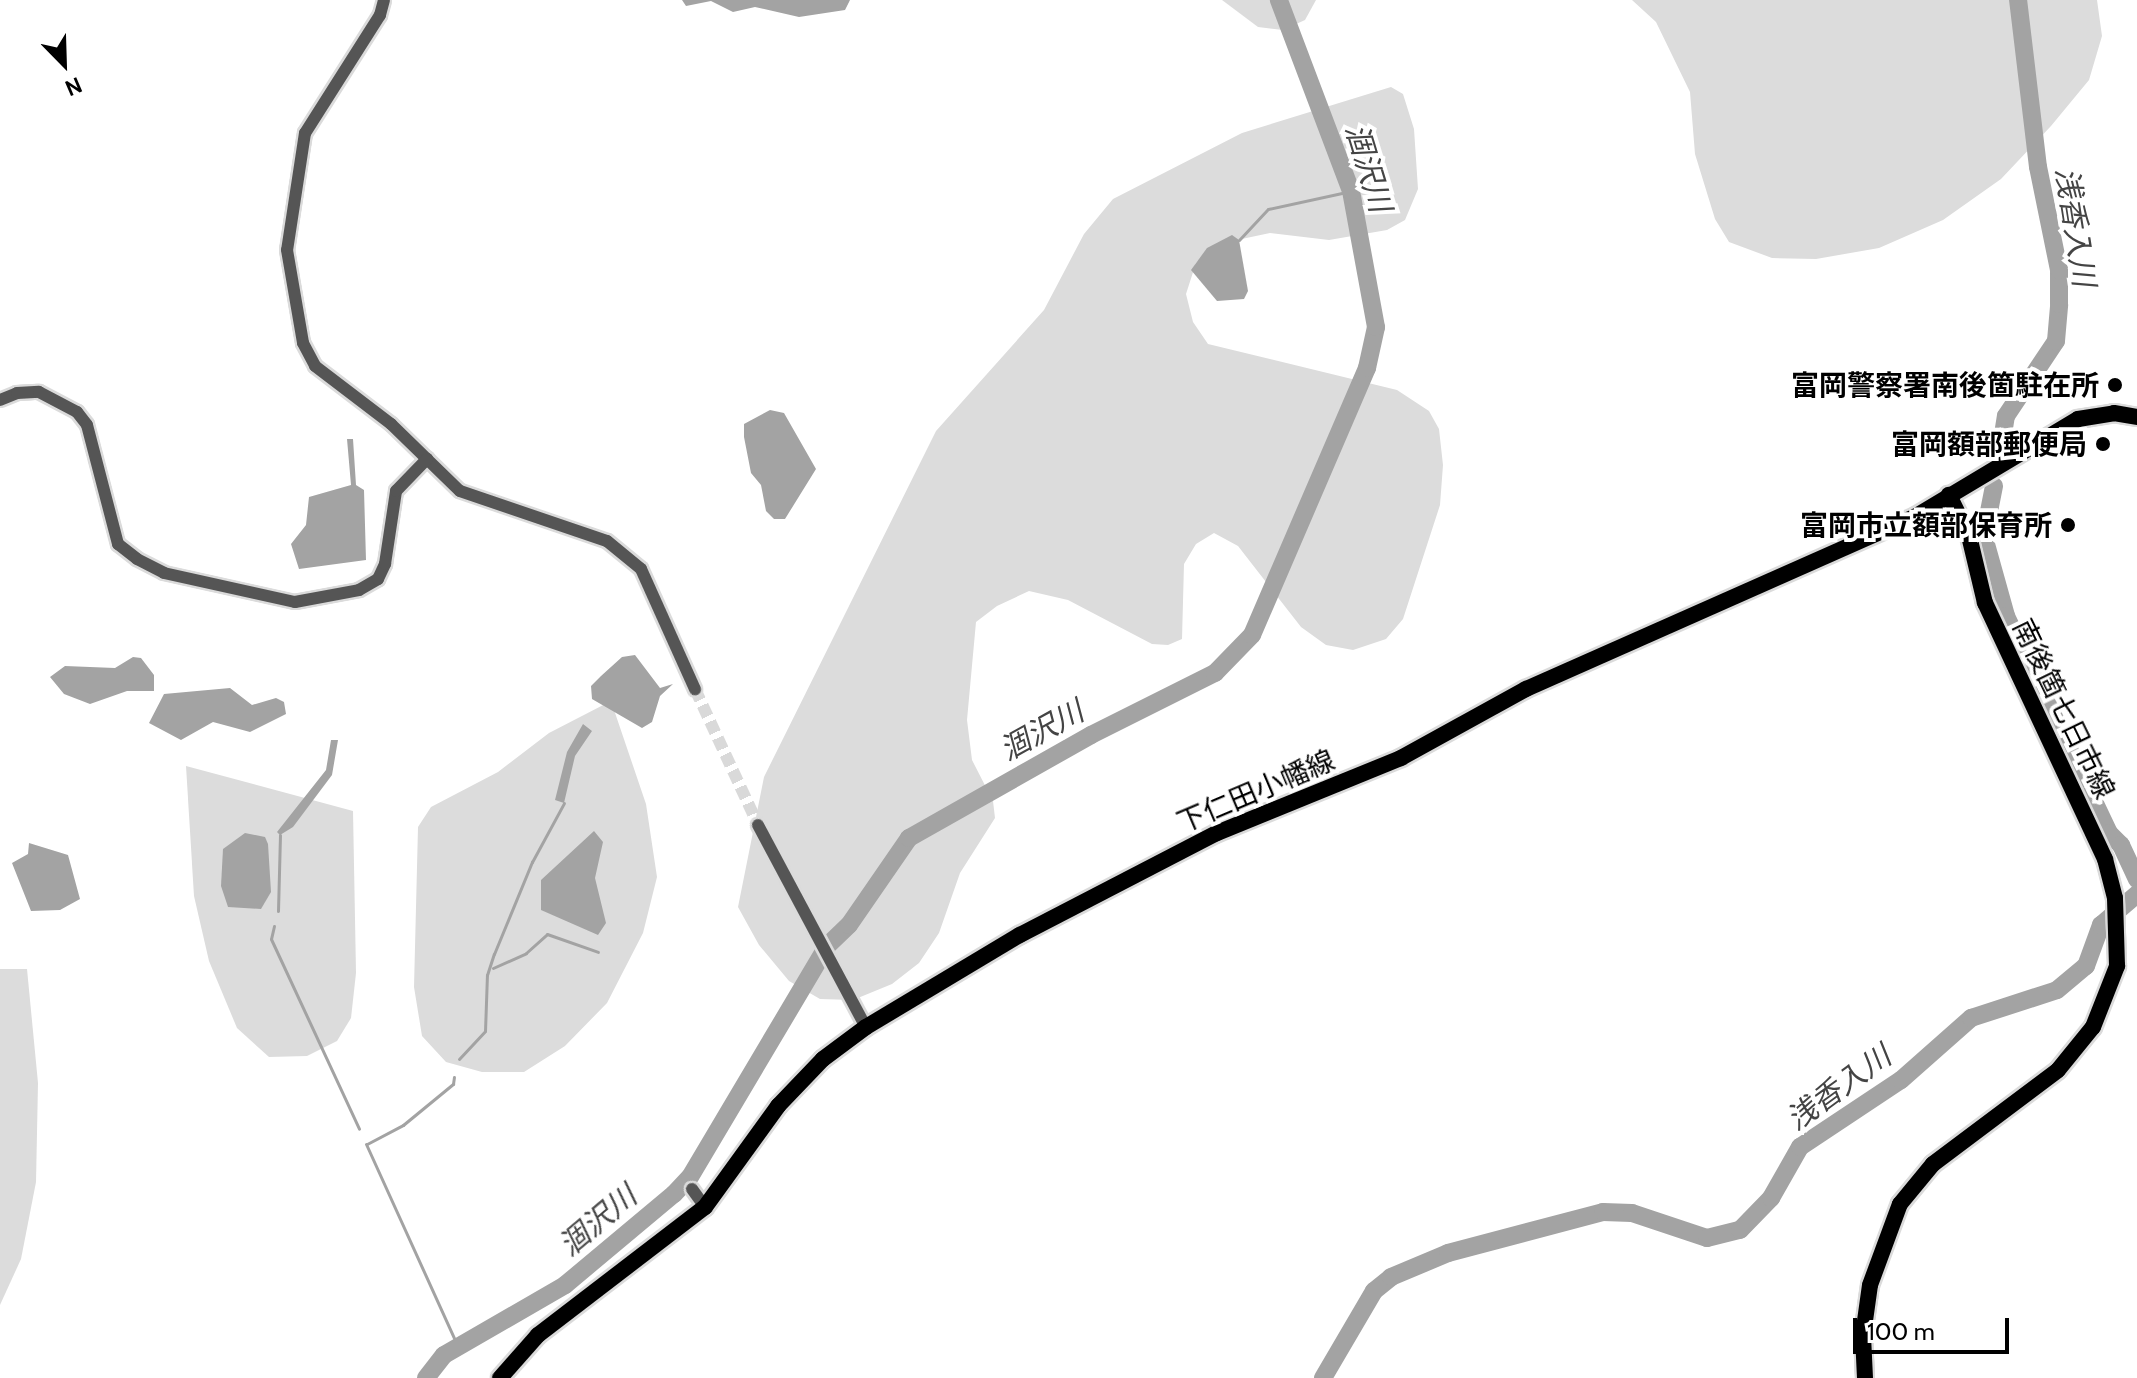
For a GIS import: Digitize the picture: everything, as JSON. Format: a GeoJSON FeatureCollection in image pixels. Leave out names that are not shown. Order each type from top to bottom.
{"type":"FeatureCollection","features":[{"type":"Feature","properties":{"kind":"main road","name":"下仁田小幡線"},"geometry":{"type":"LineString","coordinates":[[500,1378],[538,1335],[705,1207],[778,1106],[823,1059],[866,1027],[1020,935],[1193,845],[1401,758],[1526,689],[1885,530],[2078,419],[2114,413],[2136,417]]}},
{"type":"Feature","properties":{"kind":"main road","name":"南後箇七日市線"},"geometry":{"type":"LineString","coordinates":[[1865,1378],[1863,1335],[1870,1285],[1900,1204],[1933,1164],[2034,1092],[2080,1045],[2113,982],[2118,924],[2116,901],[2095,835],[1985,603],[1969,536],[1949,495]]}},
{"type":"Feature","properties":{"kind":"street"},"geometry":{"type":"LineString","coordinates":[[384,0],[380,15],[305,133],[287,250],[292,302],[315,366],[391,424],[460,491],[607,541],[641,569],[695,689]]}},
{"type":"Feature","properties":{"kind":"street"},"geometry":{"type":"LineString","coordinates":[[0,400],[17,393],[39,392],[77,412],[87,425],[118,544],[137,559],[164,573],[295,602],[359,590],[378,579],[385,564],[396,491],[427,459]]}},
{"type":"Feature","properties":{"kind":"street"},"geometry":{"type":"LineString","coordinates":[[2136,417],[2137,403]]}},
{"type":"Feature","properties":{"kind":"street"},"geometry":{"type":"LineString","coordinates":[[758,825],[866,1027]]}},
{"type":"Feature","properties":{"kind":"street"},"geometry":{"type":"LineString","coordinates":[[692,1189],[705,1207]]}},
{"type":"Feature","properties":{"kind":"shaded area"},"geometry":{"type":"Polygon","coordinates":[[[682,0],[850,0],[845,10],[799,17],[755,7],[733,12],[711,1],[686,6],[682,0]]]}},
{"type":"Feature","properties":{"kind":"shaded area"},"geometry":{"type":"Polygon","coordinates":[[[1222,0],[1316,0],[1305,20],[1283,30],[1258,27],[1222,0]]]}},
{"type":"Feature","properties":{"kind":"shaded area"},"geometry":{"type":"Polygon","coordinates":[[[1632,0],[2097,0],[2102,36],[2089,80],[2051,126],[2001,179],[1943,220],[1879,248],[1816,259],[1772,258],[1729,242],[1715,219],[1695,154],[1690,92],[1656,22],[1632,0]]]}},
{"type":"Feature","properties":{"kind":"shaded area"},"geometry":{"type":"Polygon","coordinates":[[[1391,87],[1403,94],[1414,129],[1418,189],[1405,220],[1387,230],[1329,240],[1270,233],[1218,244],[1196,263],[1186,294],[1193,322],[1208,344],[1397,390],[1429,411],[1439,429],[1443,465],[1440,505],[1403,619],[1386,639],[1353,650],[1326,645],[1301,627],[1238,546],[1214,533],[1196,544],[1184,564],[1182,639],[1168,645],[1152,644],[1068,600],[1029,591],[997,606],[976,622],[967,720],[972,760],[993,801],[995,818],[960,873],[939,933],[919,963],[892,984],[853,1000],[820,999],[789,981],[759,945],[738,907],[764,777],[936,431],[1044,310],[1084,234],[1113,199],[1242,133],[1391,87]]]}},
{"type":"Feature","properties":{"kind":"shaded area"},"geometry":{"type":"Polygon","coordinates":[[[1232,235],[1239,240],[1248,291],[1244,299],[1217,301],[1191,270],[1207,248],[1232,235]]]}},
{"type":"Feature","properties":{"kind":"shaded area"},"geometry":{"type":"Polygon","coordinates":[[[770,410],[784,413],[816,469],[785,519],[774,519],[766,511],[761,485],[751,473],[744,437],[744,424],[770,410]]]}},
{"type":"Feature","properties":{"kind":"shaded area"},"geometry":{"type":"Polygon","coordinates":[[[347,439],[353,439],[356,485],[364,490],[366,560],[299,569],[291,544],[306,525],[309,497],[351,485],[347,439]]]}},
{"type":"Feature","properties":{"kind":"shaded area"},"geometry":{"type":"Polygon","coordinates":[[[635,655],[660,688],[673,684],[660,696],[652,722],[642,728],[592,699],[591,686],[622,657],[635,655]]]}},
{"type":"Feature","properties":{"kind":"shaded area"},"geometry":{"type":"Polygon","coordinates":[[[133,657],[141,658],[154,675],[154,691],[127,691],[90,704],[64,694],[50,677],[65,666],[115,668],[133,657]]]}},
{"type":"Feature","properties":{"kind":"shaded area"},"geometry":{"type":"Polygon","coordinates":[[[230,688],[252,705],[276,698],[284,702],[286,714],[250,732],[213,722],[181,740],[149,723],[164,694],[230,688]]]}},
{"type":"Feature","properties":{"kind":"shaded area"},"geometry":{"type":"Polygon","coordinates":[[[611,701],[646,804],[657,877],[643,933],[607,1003],[565,1046],[524,1072],[482,1072],[446,1062],[422,1036],[414,987],[418,827],[431,807],[498,772],[549,733],[611,701]]]}},
{"type":"Feature","properties":{"kind":"shaded area"},"geometry":{"type":"Polygon","coordinates":[[[583,724],[592,731],[575,756],[564,803],[555,800],[567,752],[583,724]]]}},
{"type":"Feature","properties":{"kind":"shaded area"},"geometry":{"type":"Polygon","coordinates":[[[331,740],[338,740],[332,775],[293,827],[280,835],[277,832],[326,770],[331,740]]]}},
{"type":"Feature","properties":{"kind":"shaded area"},"geometry":{"type":"Polygon","coordinates":[[[186,766],[353,811],[356,973],[351,1018],[337,1041],[307,1056],[269,1057],[237,1028],[209,961],[194,896],[186,766]]]}},
{"type":"Feature","properties":{"kind":"shaded area"},"geometry":{"type":"Polygon","coordinates":[[[594,831],[603,842],[595,878],[606,923],[598,935],[541,910],[541,880],[594,831]]]}},
{"type":"Feature","properties":{"kind":"shaded area"},"geometry":{"type":"Polygon","coordinates":[[[245,833],[265,837],[268,844],[271,892],[261,909],[228,907],[221,886],[223,849],[245,833]]]}},
{"type":"Feature","properties":{"kind":"shaded area"},"geometry":{"type":"Polygon","coordinates":[[[29,843],[68,855],[80,899],[60,910],[31,911],[12,863],[28,854],[29,843]]]}},
{"type":"Feature","properties":{"kind":"shaded area"},"geometry":{"type":"Polygon","coordinates":[[[0,969],[27,969],[38,1083],[36,1182],[21,1259],[0,1305],[0,969]]]}},
{"type":"Feature","properties":{"kind":"waterway","name":"涸沢川"},"geometry":{"type":"LineString","coordinates":[[426,1378],[444,1355],[565,1285],[674,1194],[690,1177],[827,946],[849,925],[909,838],[1091,735],[1215,673],[1252,635],[1367,368],[1376,327],[1351,191],[1279,0]]}},
{"type":"Feature","properties":{"kind":"waterway","name":"浅香入川"},"geometry":{"type":"LineString","coordinates":[[2001,447],[2006,416],[2056,341],[2059,304],[2059,270],[2038,167],[2018,0]]}},
{"type":"Feature","properties":{"kind":"waterway"},"geometry":{"type":"LineString","coordinates":[[1239,240],[1268,209],[1351,191]]}},
{"type":"Feature","properties":{"kind":"waterway","name":"浅香入川"},"geometry":{"type":"LineString","coordinates":[[1994,486],[1984,537],[2006,616],[2109,833],[2121,845],[2137,879]]}},
{"type":"Feature","properties":{"kind":"waterway"},"geometry":{"type":"LineString","coordinates":[[459,1059],[485,1031],[487,975],[494,954],[532,862],[564,803]]}},
{"type":"Feature","properties":{"kind":"waterway"},"geometry":{"type":"LineString","coordinates":[[278,911],[280,835]]}},
{"type":"Feature","properties":{"kind":"waterway","name":"浅香入川"},"geometry":{"type":"LineString","coordinates":[[1323,1378],[1374,1291],[1391,1277],[1448,1253],[1603,1212],[1632,1213],[1707,1238],[1740,1230],[1771,1198],[1800,1147],[1901,1080],[1971,1018],[2057,990],[2086,966],[2101,925],[2137,894]]}},
{"type":"Feature","properties":{"kind":"waterway"},"geometry":{"type":"LineString","coordinates":[[274,926],[271,939],[359,1129]]}},
{"type":"Feature","properties":{"kind":"waterway"},"geometry":{"type":"LineString","coordinates":[[493,968],[526,953],[547,934],[598,952]]}},
{"type":"Feature","properties":{"kind":"waterway"},"geometry":{"type":"LineString","coordinates":[[367,1144],[403,1125],[453,1084],[454,1077]]}},
{"type":"Feature","properties":{"kind":"waterway"},"geometry":{"type":"LineString","coordinates":[[366,1144],[458,1347]]}},
{"type":"Feature","properties":{"kind":"tunnel"},"geometry":{"type":"LineString","coordinates":[[695,689],[758,825]]}},
{"type":"Feature","properties":{"kind":"place","name":"富岡警察署南後箇駐在所"},"geometry":{"type":"Point","coordinates":[2115,385]}},
{"type":"Feature","properties":{"kind":"place","name":"富岡額部郵便局"},"geometry":{"type":"Point","coordinates":[2103,444]}},
{"type":"Feature","properties":{"kind":"place","name":"富岡市立額部保育所"},"geometry":{"type":"Point","coordinates":[2068,525]}}]}
